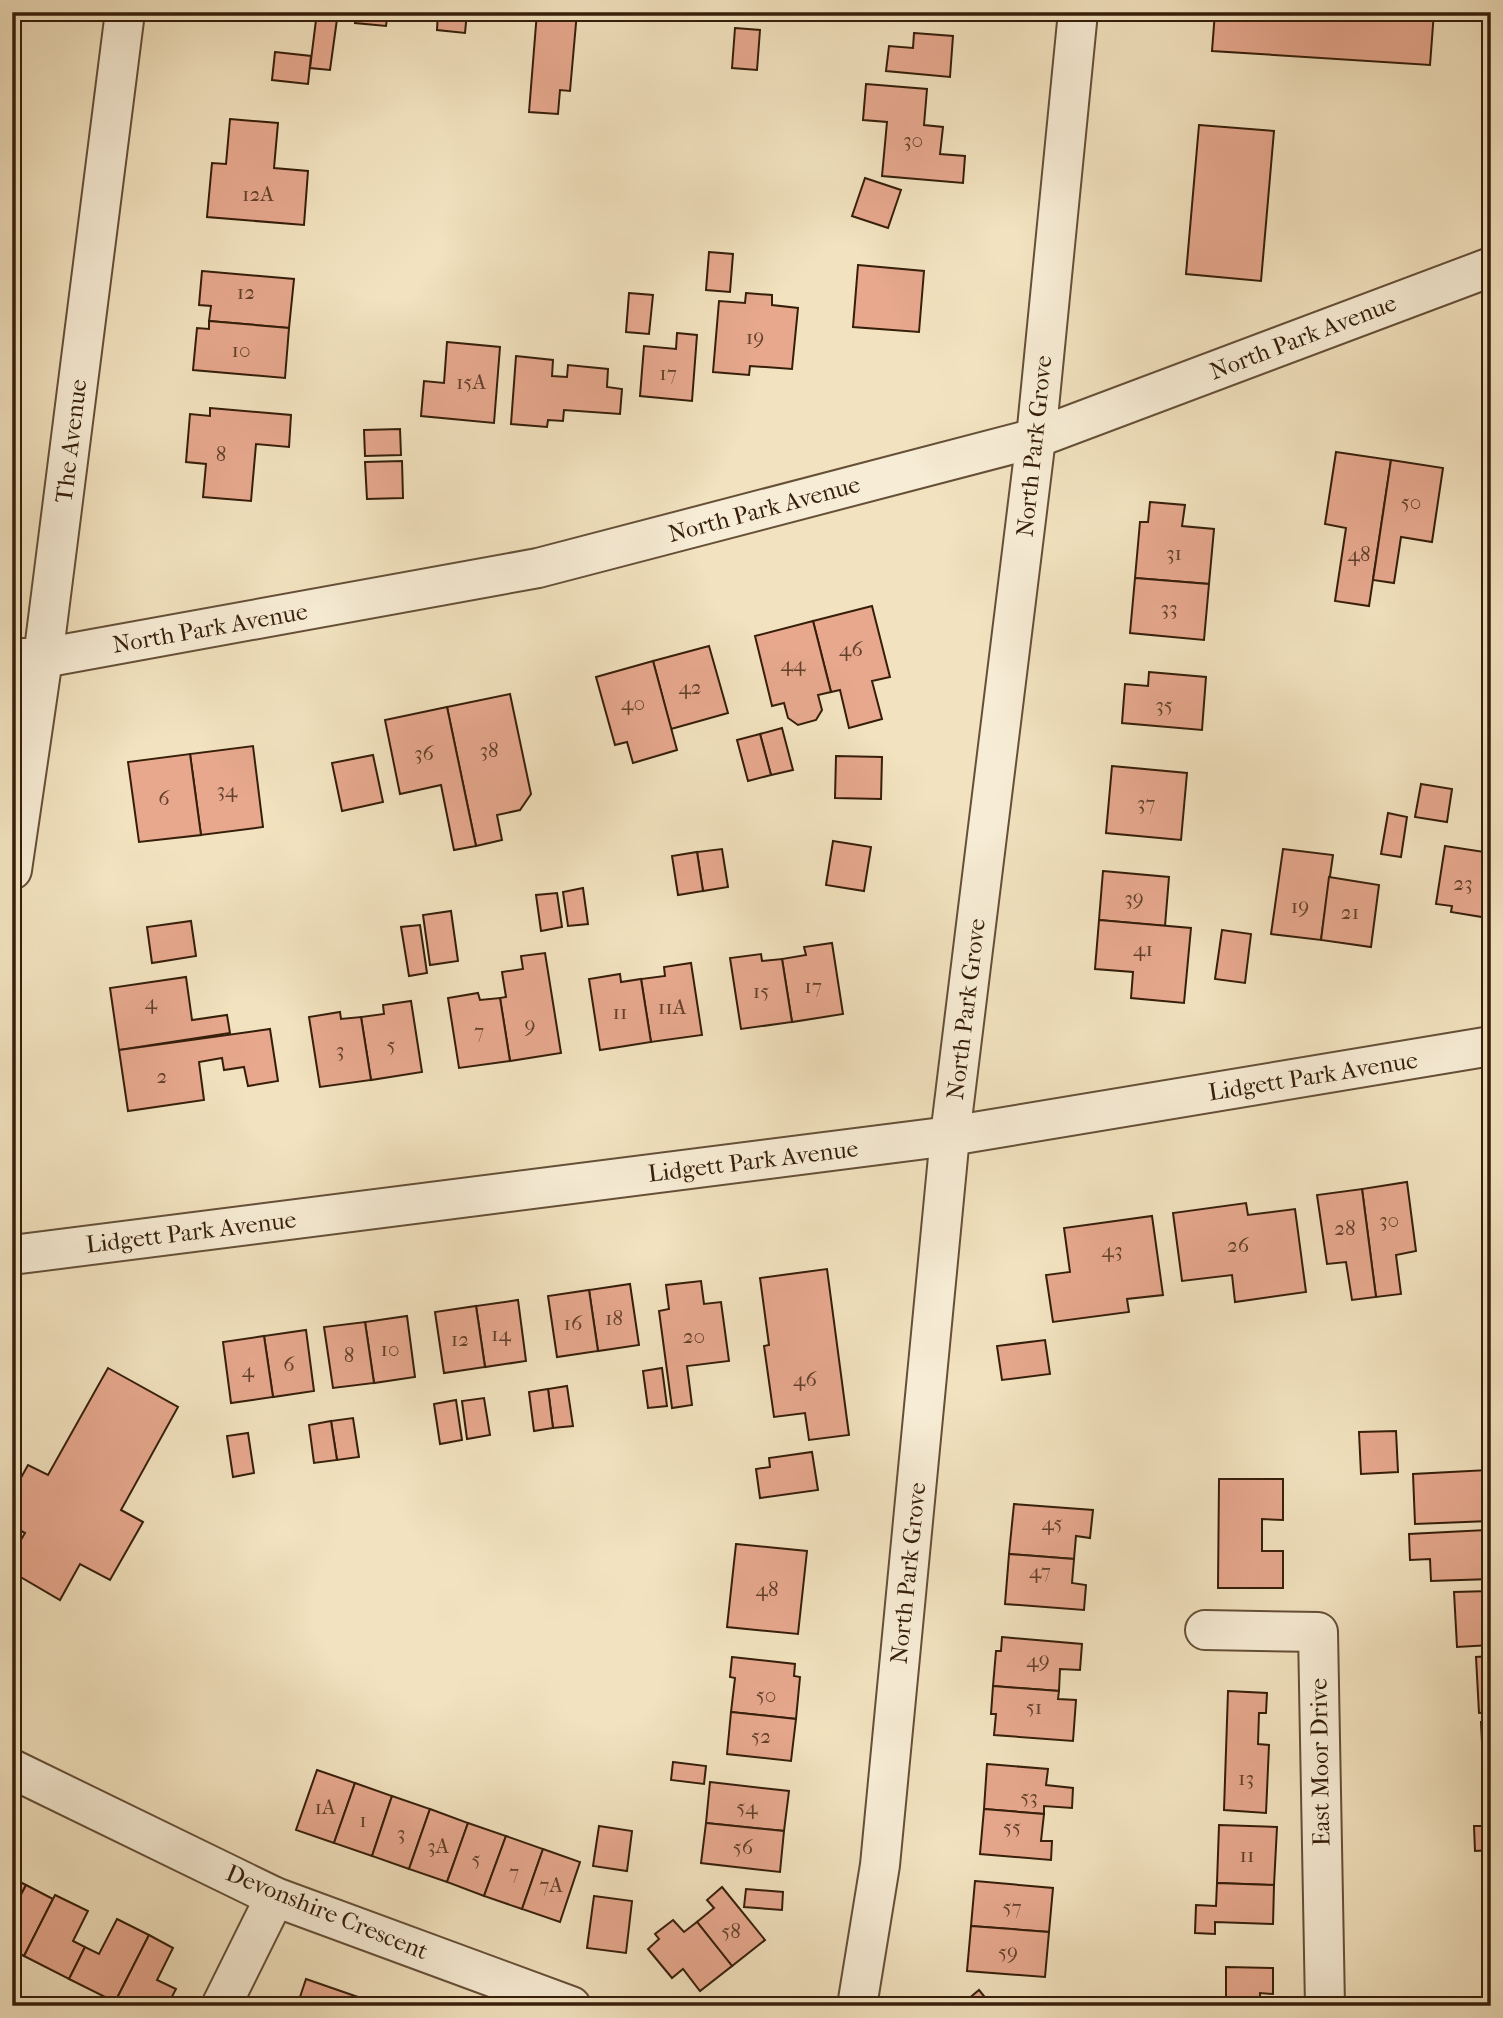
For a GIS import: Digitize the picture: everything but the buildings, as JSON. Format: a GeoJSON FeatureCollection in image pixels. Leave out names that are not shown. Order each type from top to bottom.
{"type":"FeatureCollection","features":[{"type":"Feature","properties":{"kind":"street","name":"The Avenue"},"geometry":{"type":"LineString","coordinates":[[12,870],[28,658],[125,12]]}},
{"type":"Feature","properties":{"kind":"street","name":"North Park Grove"},"geometry":{"type":"LineString","coordinates":[[857,2006],[880,1865],[950,1136],[1036,438],[1079,12]]}},
{"type":"Feature","properties":{"kind":"street","name":"North Park Avenue"},"geometry":{"type":"LineString","coordinates":[[28,658],[538,568],[1036,438],[1491,267]]}},
{"type":"Feature","properties":{"kind":"street","name":"Lidgett Park Avenue"},"geometry":{"type":"LineString","coordinates":[[12,1255],[950,1136],[1491,1046]]}},
{"type":"Feature","properties":{"kind":"street","name":"East Moor Drive"},"geometry":{"type":"LineString","coordinates":[[1205,1630],[1318,1632],[1325,2006]]}},
{"type":"Feature","properties":{"kind":"street","name":"Devonshire Crescent"},"geometry":{"type":"LineString","coordinates":[[12,1769],[275,1897],[571,2006]]}},
{"type":"Feature","properties":{"kind":"street"},"geometry":{"type":"LineString","coordinates":[[221,2006],[275,1897]]}}]}
